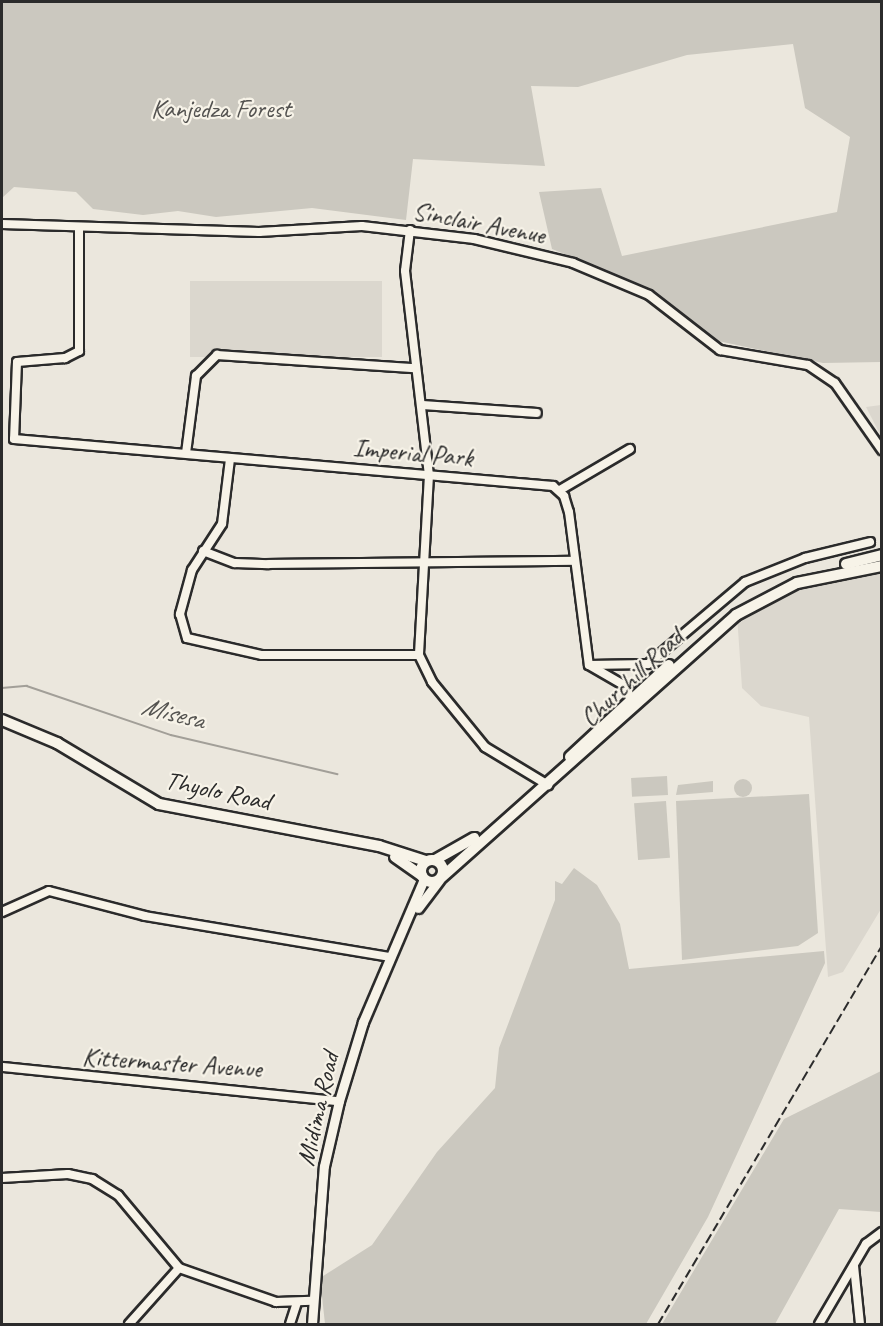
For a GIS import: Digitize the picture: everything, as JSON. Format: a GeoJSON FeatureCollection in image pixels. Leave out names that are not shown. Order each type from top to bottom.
{"type":"FeatureCollection","features":[{"type":"Feature","properties":{"kind":"highway","name":"Churchill Road"},"geometry":{"type":"LineString","coordinates":[[441,878],[752,597],[882,555]]}},
{"type":"Feature","properties":{"kind":"highway","name":"Churchill Road"},"geometry":{"type":"LineString","coordinates":[[631,705],[755,602],[814,578],[882,566]]}},
{"type":"Feature","properties":{"kind":"highway","name":"Thyolo Road"},"geometry":{"type":"LineString","coordinates":[[2,720],[57,743],[159,804],[371,845],[430,860]]}},
{"type":"Feature","properties":{"kind":"highway","name":"Churchill Road"},"geometry":{"type":"LineString","coordinates":[[430,860],[472,840],[546,783]]}},
{"type":"Feature","properties":{"kind":"highway","name":"Thyolo Road"},"geometry":{"type":"LineString","coordinates":[[371,845],[423,877]]}},
{"type":"Feature","properties":{"kind":"highway"},"geometry":{"type":"LineString","coordinates":[[430,860],[443,869],[441,878],[423,877],[430,860]]}},
{"type":"Feature","properties":{"kind":"main road","name":"Midima Road"},"geometry":{"type":"LineString","coordinates":[[413,914],[423,877]]}},
{"type":"Feature","properties":{"kind":"main road","name":"Midima Road"},"geometry":{"type":"LineString","coordinates":[[312,1324],[324,1166],[339,1101],[390,957],[413,914],[441,878]]}},
{"type":"Feature","properties":{"kind":"street","name":"Sinclair Avenue"},"geometry":{"type":"LineString","coordinates":[[2,224],[79,230],[410,230],[573,263],[649,295],[720,350],[808,365],[835,383],[882,450]]}},
{"type":"Feature","properties":{"kind":"street","name":"Imperial Park"},"geometry":{"type":"LineString","coordinates":[[79,230],[78,351],[65,358],[17,362],[14,439],[429,475],[560,490]]}},
{"type":"Feature","properties":{"kind":"street"},"geometry":{"type":"LineString","coordinates":[[410,230],[405,272],[415,368],[423,405],[429,475],[422,565],[419,655],[432,681],[485,747],[515,770],[546,783]]}},
{"type":"Feature","properties":{"kind":"street"},"geometry":{"type":"LineString","coordinates":[[186,453],[196,376],[217,356],[415,368]]}},
{"type":"Feature","properties":{"kind":"street"},"geometry":{"type":"LineString","coordinates":[[423,405],[537,413]]}},
{"type":"Feature","properties":{"kind":"street"},"geometry":{"type":"LineString","coordinates":[[589,666],[569,512],[560,490],[630,449]]}},
{"type":"Feature","properties":{"kind":"street"},"geometry":{"type":"LineString","coordinates":[[230,459],[222,524],[203,551],[179,621],[195,642],[262,655],[419,655]]}},
{"type":"Feature","properties":{"kind":"street"},"geometry":{"type":"LineString","coordinates":[[589,666],[648,664],[745,582],[805,558],[870,542]]}},
{"type":"Feature","properties":{"kind":"street"},"geometry":{"type":"LineString","coordinates":[[203,551],[235,563],[422,565],[574,561]]}},
{"type":"Feature","properties":{"kind":"street"},"geometry":{"type":"LineString","coordinates":[[589,666],[627,687],[631,705]]}},
{"type":"Feature","properties":{"kind":"street"},"geometry":{"type":"LineString","coordinates":[[2,912],[49,891],[145,916],[390,957]]}},
{"type":"Feature","properties":{"kind":"street","name":"Kittermaster Avenue"},"geometry":{"type":"LineString","coordinates":[[2,1067],[339,1101]]}},
{"type":"Feature","properties":{"kind":"street"},"geometry":{"type":"LineString","coordinates":[[2,1178],[68,1174],[101,1184],[118,1196],[179,1268],[248,1294],[297,1304],[312,1301]]}},
{"type":"Feature","properties":{"kind":"street"},"geometry":{"type":"LineString","coordinates":[[819,1324],[854,1266],[882,1232]]}},
{"type":"Feature","properties":{"kind":"street"},"geometry":{"type":"LineString","coordinates":[[854,1266],[860,1324]]}},
{"type":"Feature","properties":{"kind":"street"},"geometry":{"type":"LineString","coordinates":[[129,1324],[179,1268]]}},
{"type":"Feature","properties":{"kind":"street"},"geometry":{"type":"LineString","coordinates":[[290,1324],[297,1304]]}},
{"type":"Feature","properties":{"kind":"shaded area"},"geometry":{"type":"Polygon","coordinates":[[[190,281],[382,281],[382,357],[190,357],[190,281]]]}},
{"type":"Feature","properties":{"kind":"shaded area"},"geometry":{"type":"Polygon","coordinates":[[[882,406],[881,436],[866,407],[882,406]]]}},
{"type":"Feature","properties":{"kind":"shaded area"},"geometry":{"type":"Polygon","coordinates":[[[881,573],[881,909],[843,972],[828,977],[809,717],[761,706],[742,688],[737,615],[800,588],[881,573]]]}},
{"type":"Feature","properties":{"kind":"green space","name":"Kanjedza Forest"},"geometry":{"type":"Polygon","coordinates":[[[2,2],[881,2],[881,362],[823,363],[718,341],[654,290],[552,249],[539,192],[601,188],[622,256],[837,212],[850,137],[805,108],[793,44],[687,55],[578,87],[531,86],[545,166],[413,159],[406,220],[312,208],[216,217],[178,211],[143,215],[93,209],[76,192],[14,187],[2,198],[2,2]]]}},
{"type":"Feature","properties":{"kind":"green space"},"geometry":{"type":"Polygon","coordinates":[[[667,776],[668,795],[632,797],[631,778],[667,776]]]}},
{"type":"Feature","properties":{"kind":"green space"},"geometry":{"type":"Polygon","coordinates":[[[743,779],[749,782],[752,788],[749,794],[743,797],[737,794],[734,788],[737,782],[743,779]]]}},
{"type":"Feature","properties":{"kind":"green space"},"geometry":{"type":"Polygon","coordinates":[[[713,781],[713,792],[676,795],[678,785],[713,781]]]}},
{"type":"Feature","properties":{"kind":"green space"},"geometry":{"type":"Polygon","coordinates":[[[809,794],[818,933],[798,946],[682,960],[676,801],[809,794]]]}},
{"type":"Feature","properties":{"kind":"green space"},"geometry":{"type":"Polygon","coordinates":[[[666,801],[670,858],[638,860],[634,803],[666,801]]]}},
{"type":"Feature","properties":{"kind":"green space"},"geometry":{"type":"Polygon","coordinates":[[[574,868],[597,885],[620,924],[629,969],[824,951],[825,963],[708,1217],[646,1324],[325,1324],[320,1278],[372,1245],[437,1152],[495,1088],[499,1048],[555,900],[555,881],[562,884],[574,868]]]}},
{"type":"Feature","properties":{"kind":"green space"},"geometry":{"type":"Polygon","coordinates":[[[881,1071],[881,1212],[839,1209],[775,1324],[662,1324],[784,1119],[881,1071]]]}},
{"type":"Feature","properties":{"kind":"waterway","name":"Misesa"},"geometry":{"type":"LineString","coordinates":[[2,688],[27,686],[171,735],[337,774]]}},
{"type":"Feature","properties":{"kind":"railway"},"geometry":{"type":"LineString","coordinates":[[658,1324],[882,945]]}}]}
